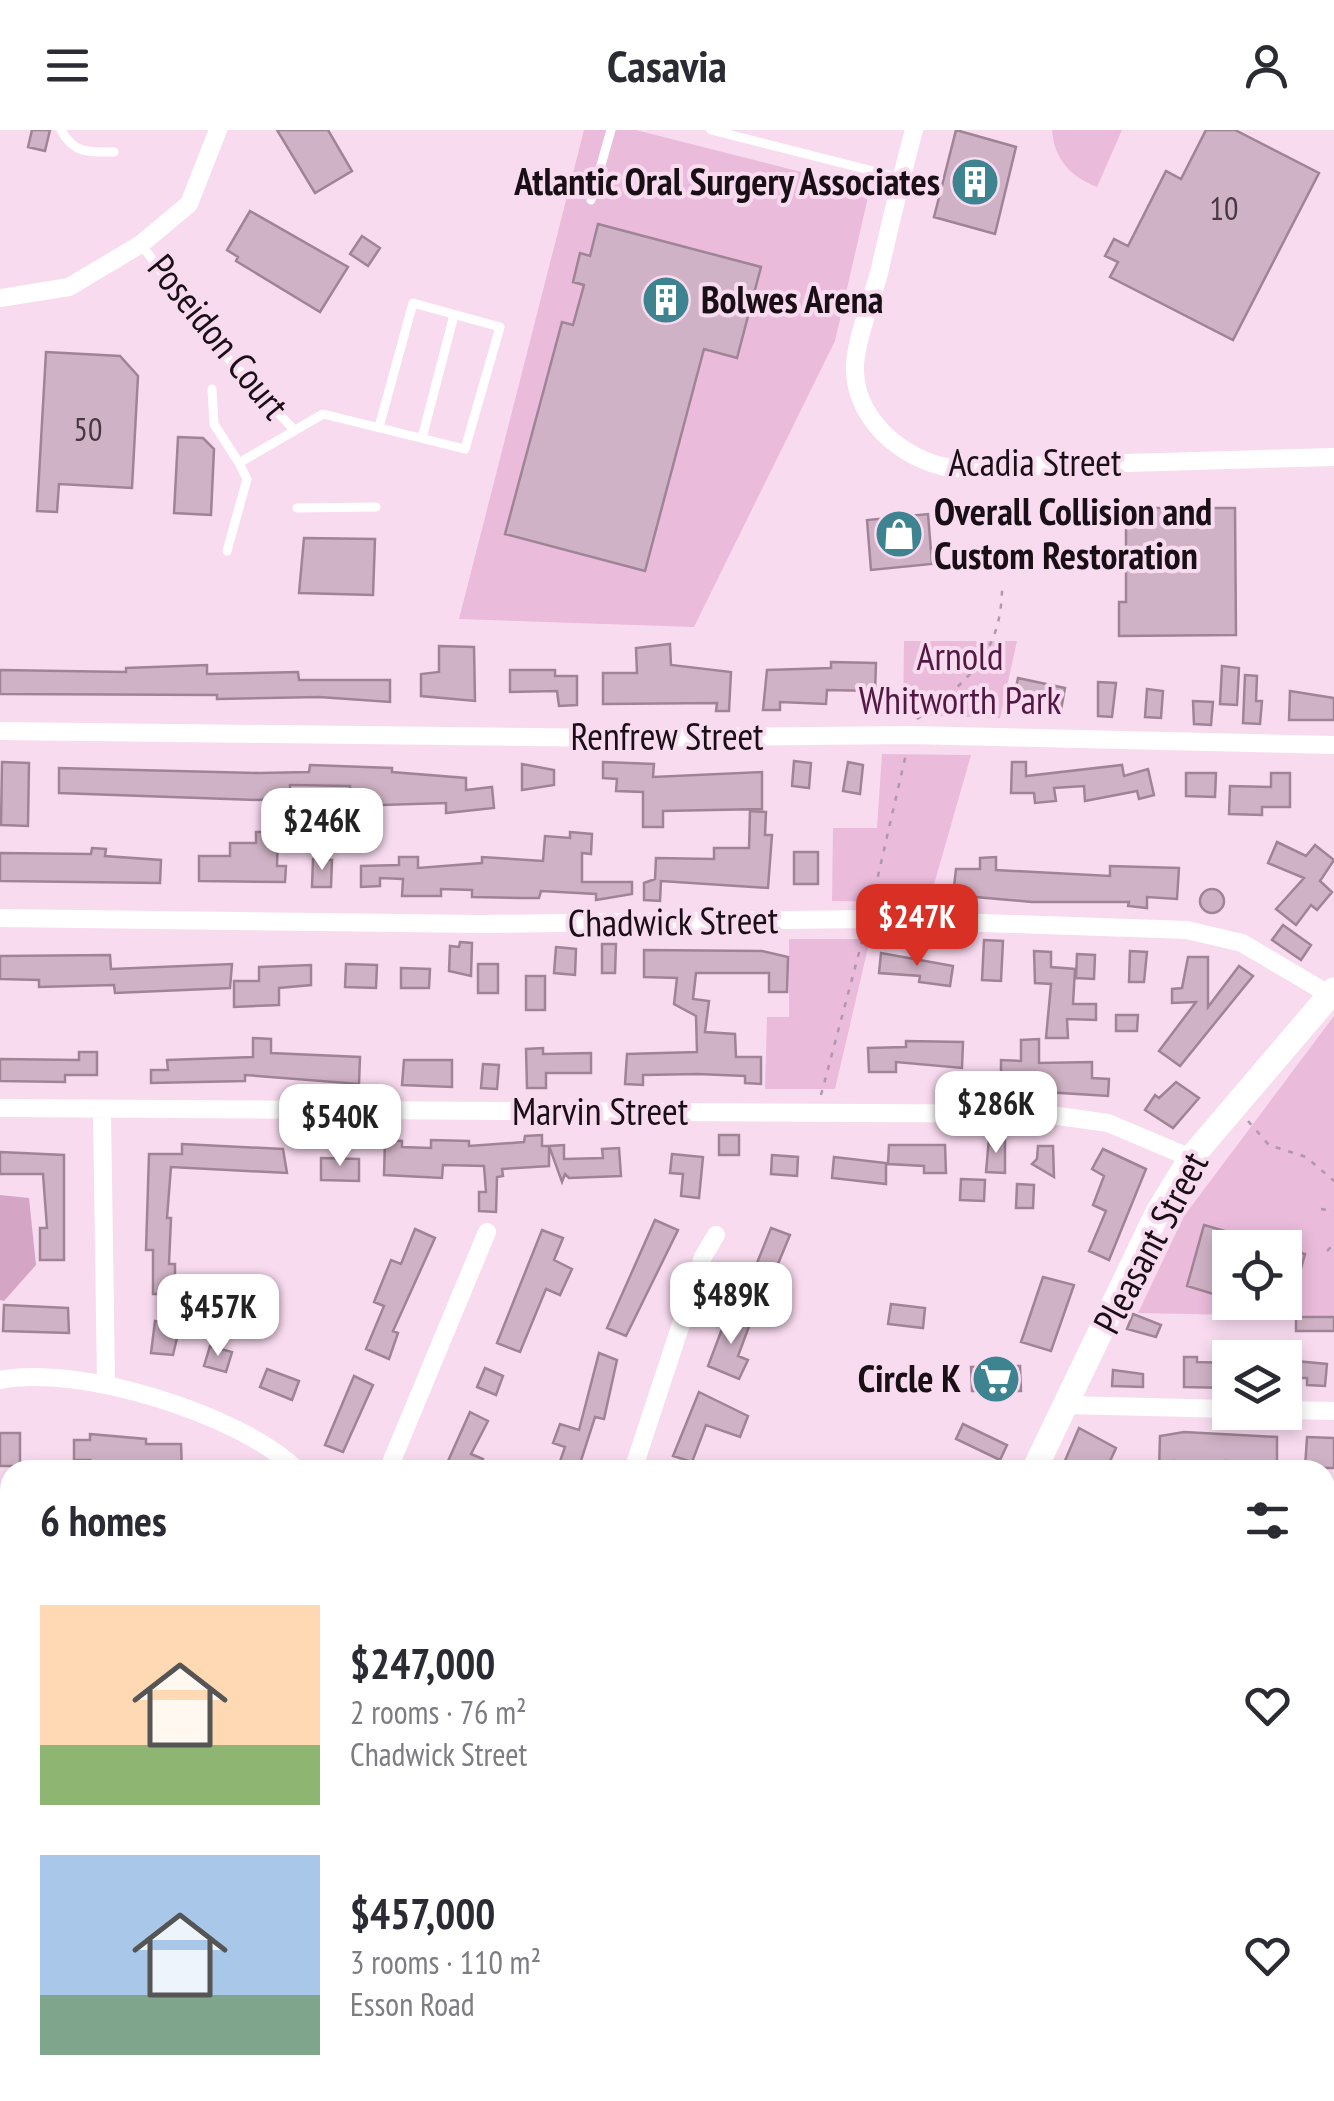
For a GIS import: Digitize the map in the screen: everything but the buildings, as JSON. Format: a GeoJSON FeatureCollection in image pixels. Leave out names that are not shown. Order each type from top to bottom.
{"type":"FeatureCollection","features":[{"type":"Feature","properties":{"kind":"main road","name":"Pleasant Street"},"geometry":{"type":"LineString","coordinates":[[1039,1460],[1158,1212],[1191,1158],[1332,992]]}},
{"type":"Feature","properties":{"kind":"street"},"geometry":{"type":"LineString","coordinates":[[0,298],[69,287],[142,244],[189,204],[218,130]]}},
{"type":"Feature","properties":{"kind":"street","name":"Acadia Street"},"geometry":{"type":"LineString","coordinates":[[914,130],[856,360],[864,404],[875,424],[899,448],[929,463],[961,468],[1334,457]]}},
{"type":"Feature","properties":{"kind":"street","name":"Renfrew Street"},"geometry":{"type":"LineString","coordinates":[[0,731],[601,738],[910,735],[1334,744]]}},
{"type":"Feature","properties":{"kind":"street","name":"Chadwick Street"},"geometry":{"type":"LineString","coordinates":[[0,918],[481,924],[868,920],[1187,930],[1242,943],[1332,992]]}},
{"type":"Feature","properties":{"kind":"street","name":"Marvin Street"},"geometry":{"type":"LineString","coordinates":[[0,1108],[102,1112],[1044,1114],[1108,1123],[1191,1158]]}},
{"type":"Feature","properties":{"kind":"street"},"geometry":{"type":"LineString","coordinates":[[102,1112],[106,1382]]}},
{"type":"Feature","properties":{"kind":"street"},"geometry":{"type":"LineString","coordinates":[[392,1460],[487,1232]]}},
{"type":"Feature","properties":{"kind":"street"},"geometry":{"type":"LineString","coordinates":[[636,1460],[703,1257],[716,1235]]}},
{"type":"Feature","properties":{"kind":"street"},"geometry":{"type":"LineString","coordinates":[[0,1380],[44,1374],[106,1382],[232,1428],[285,1460]]}},
{"type":"Feature","properties":{"kind":"street"},"geometry":{"type":"LineString","coordinates":[[1066,1404],[1212,1408]]}},
{"type":"Feature","properties":{"kind":"street"},"geometry":{"type":"LineString","coordinates":[[1302,1410],[1334,1411]]}},
{"type":"Feature","properties":{"kind":"lane"},"geometry":{"type":"LineString","coordinates":[[61,130],[79,152],[114,152]]}},
{"type":"Feature","properties":{"kind":"lane"},"geometry":{"type":"LineString","coordinates":[[591,200],[611,130]]}},
{"type":"Feature","properties":{"kind":"lane"},"geometry":{"type":"LineString","coordinates":[[712,130],[901,178]]}},
{"type":"Feature","properties":{"kind":"lane","name":"Poseidon Court"},"geometry":{"type":"LineString","coordinates":[[142,244],[212,341],[294,430]]}},
{"type":"Feature","properties":{"kind":"lane"},"geometry":{"type":"LineString","coordinates":[[239,463],[323,414],[465,449],[500,327],[413,304],[379,427]]}},
{"type":"Feature","properties":{"kind":"lane"},"geometry":{"type":"LineString","coordinates":[[422,438],[454,315]]}},
{"type":"Feature","properties":{"kind":"lane"},"geometry":{"type":"LineString","coordinates":[[212,389],[214,424],[247,479],[227,551]]}},
{"type":"Feature","properties":{"kind":"lane"},"geometry":{"type":"LineString","coordinates":[[296,508],[376,508]]}},
{"type":"Feature","properties":{"kind":"path"},"geometry":{"type":"LineString","coordinates":[[910,735],[915,720],[954,690],[992,647],[1002,617],[1002,584]]}},
{"type":"Feature","properties":{"kind":"path"},"geometry":{"type":"LineString","coordinates":[[1231,1108],[1270,1145],[1306,1157],[1334,1181]]}},
{"type":"Feature","properties":{"kind":"path"},"geometry":{"type":"LineString","coordinates":[[1321,1209],[1334,1211]]}},
{"type":"Feature","properties":{"kind":"path"},"geometry":{"type":"LineString","coordinates":[[1327,1251],[1334,1244]]}},
{"type":"Feature","properties":{"kind":"green space"},"geometry":{"type":"Polygon","coordinates":[[[584,130],[636,130],[860,187],[868,197],[835,341],[694,627],[459,619],[584,130]]]}},
{"type":"Feature","properties":{"kind":"green space"},"geometry":{"type":"Polygon","coordinates":[[[1052,130],[1122,130],[1097,187],[1066,166],[1056,150],[1052,130]]]}},
{"type":"Feature","properties":{"kind":"green space","name":"Arnold Whitworth Park"},"geometry":{"type":"Polygon","coordinates":[[[904,641],[1017,641],[1000,718],[903,715],[904,641]]]}},
{"type":"Feature","properties":{"kind":"green space","name":"Arnold Whitworth Park"},"geometry":{"type":"Polygon","coordinates":[[[882,754],[971,755],[929,902],[832,901],[833,828],[877,828],[882,754]]]}},
{"type":"Feature","properties":{"kind":"green space"},"geometry":{"type":"Polygon","coordinates":[[[789,939],[870,939],[835,1089],[765,1089],[767,1017],[789,1017],[789,939]]]}},
{"type":"Feature","properties":{"kind":"green space"},"geometry":{"type":"Polygon","coordinates":[[[1334,1016],[1334,1317],[1302,1316],[1302,1230],[1212,1230],[1212,1315],[1138,1313],[1184,1216],[1334,1016]]]}},
{"type":"Feature","properties":{"kind":"shaded area"},"geometry":{"type":"Polygon","coordinates":[[[0,1195],[29,1198],[36,1265],[4,1301],[0,1300],[0,1195]]]}},
{"type":"Feature","properties":{"kind":"place","name":"Atlantic Oral Surgery Associates"},"geometry":{"type":"Point","coordinates":[975,182]}},
{"type":"Feature","properties":{"kind":"place","name":"Bolwes Arena"},"geometry":{"type":"Point","coordinates":[666,300]}},
{"type":"Feature","properties":{"kind":"place","name":"Overall Collision and Custom Restoration"},"geometry":{"type":"Point","coordinates":[899,534]}},
{"type":"Feature","properties":{"kind":"place","name":"Circle K"},"geometry":{"type":"Point","coordinates":[996,1379]}}]}
